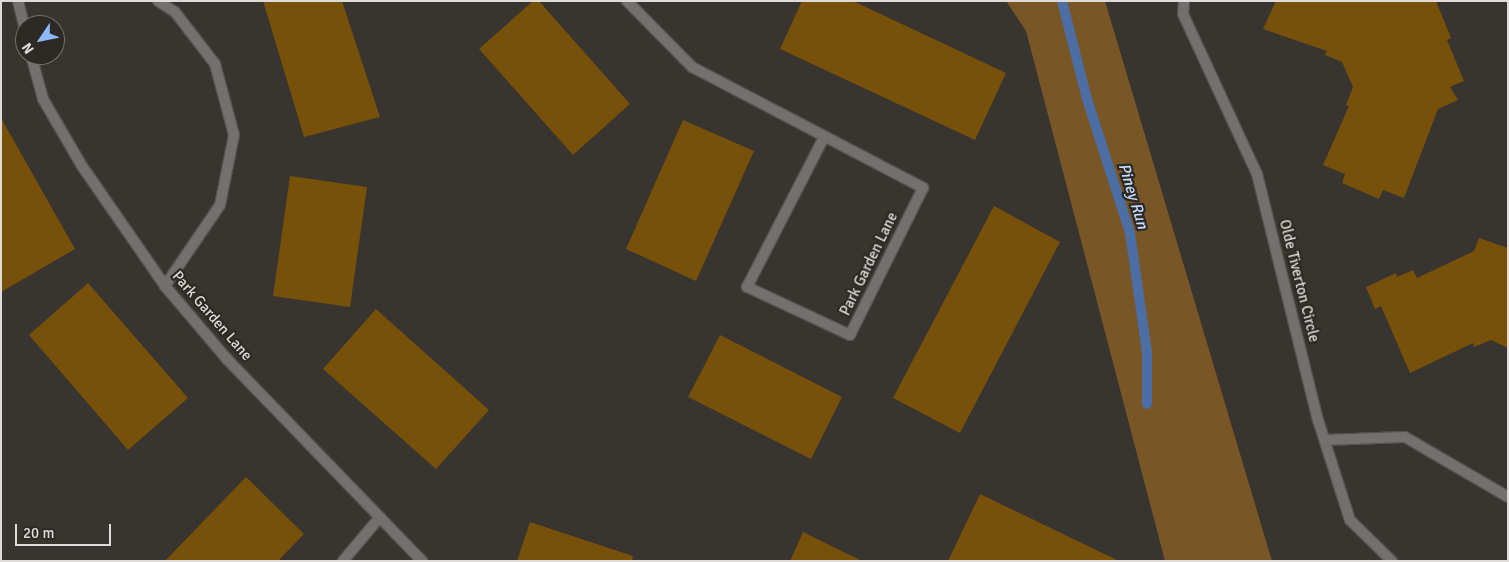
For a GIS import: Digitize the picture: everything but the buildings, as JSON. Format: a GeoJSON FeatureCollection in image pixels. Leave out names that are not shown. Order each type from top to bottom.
{"type":"FeatureCollection","features":[{"type":"Feature","properties":{"kind":"street"},"geometry":{"type":"LineString","coordinates":[[18,1],[21,15]]}},
{"type":"Feature","properties":{"kind":"street"},"geometry":{"type":"LineString","coordinates":[[158,1],[175,12],[215,64],[234,135],[220,205],[165,286]]}},
{"type":"Feature","properties":{"kind":"street","name":"Park Garden Lane"},"geometry":{"type":"LineString","coordinates":[[627,1],[692,67],[924,188],[850,335],[747,287],[824,137]]}},
{"type":"Feature","properties":{"kind":"street","name":"Olde Tiverton Circle"},"geometry":{"type":"LineString","coordinates":[[1184,1],[1183,14],[1256,174],[1325,440],[1350,520],[1392,561]]}},
{"type":"Feature","properties":{"kind":"street","name":"Park Garden Lane"},"geometry":{"type":"LineString","coordinates":[[34,65],[48,108],[82,166],[165,286],[227,359],[422,561]]}},
{"type":"Feature","properties":{"kind":"street"},"geometry":{"type":"LineString","coordinates":[[1325,440],[1405,436],[1508,497]]}},
{"type":"Feature","properties":{"kind":"street"},"geometry":{"type":"LineString","coordinates":[[343,561],[380,516]]}},
{"type":"Feature","properties":{"kind":"shaded area"},"geometry":{"type":"Polygon","coordinates":[[[1006,1],[1105,1],[1272,561],[1165,561],[1026,31],[1006,1]]]}},
{"type":"Feature","properties":{"kind":"waterway","name":"Piney Run"},"geometry":{"type":"LineString","coordinates":[[1062,1],[1087,99],[1130,233],[1147,352],[1147,404]]}}]}
